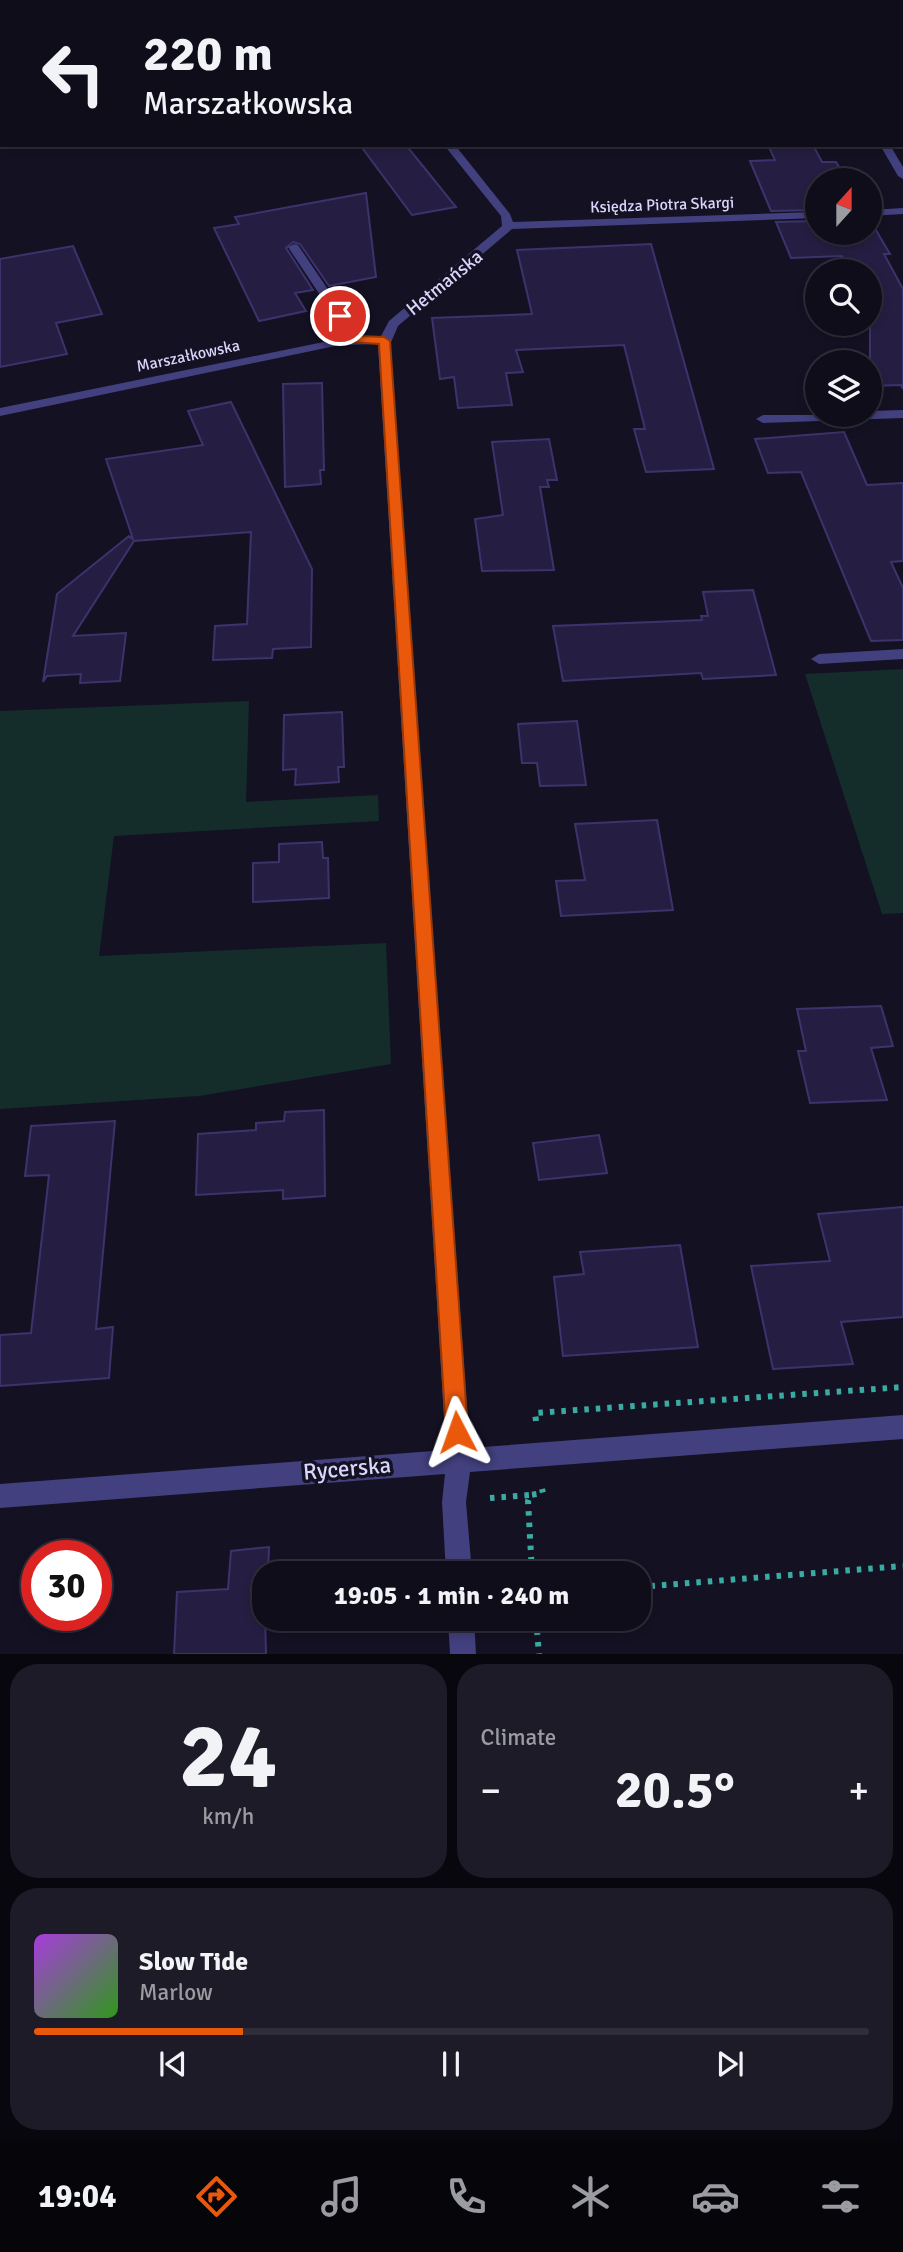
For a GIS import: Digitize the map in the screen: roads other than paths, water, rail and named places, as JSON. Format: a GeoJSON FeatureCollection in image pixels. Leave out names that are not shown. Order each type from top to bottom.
{"type":"FeatureCollection","features":[{"type":"Feature","properties":{"kind":"street"},"geometry":{"type":"LineString","coordinates":[[451,147],[506,216],[508,226]]}},
{"type":"Feature","properties":{"kind":"street"},"geometry":{"type":"LineString","coordinates":[[886,147],[903,176]]}},
{"type":"Feature","properties":{"kind":"street"},"geometry":{"type":"LineString","coordinates":[[882,212],[903,211]]}},
{"type":"Feature","properties":{"kind":"street","name":"Księdza Piotra Skargi"},"geometry":{"type":"LineString","coordinates":[[508,226],[805,215]]}},
{"type":"Feature","properties":{"kind":"street","name":"Hetmańska"},"geometry":{"type":"LineString","coordinates":[[384,341],[393,324],[505,232],[508,226]]}},
{"type":"Feature","properties":{"kind":"street"},"geometry":{"type":"LineString","coordinates":[[295,247],[355,339]]}},
{"type":"Feature","properties":{"kind":"street","name":"Marszałkowska"},"geometry":{"type":"LineString","coordinates":[[0,412],[355,339],[384,341]]}},
{"type":"Feature","properties":{"kind":"street"},"geometry":{"type":"LineString","coordinates":[[384,341],[459,1460],[454,1502],[458,1561]]}},
{"type":"Feature","properties":{"kind":"street"},"geometry":{"type":"LineString","coordinates":[[763,419],[903,414]]}},
{"type":"Feature","properties":{"kind":"street"},"geometry":{"type":"LineString","coordinates":[[819,659],[903,654]]}},
{"type":"Feature","properties":{"kind":"street","name":"Rycerska"},"geometry":{"type":"LineString","coordinates":[[0,1496],[903,1427]]}},
{"type":"Feature","properties":{"kind":"street"},"geometry":{"type":"LineString","coordinates":[[462,1631],[463,1654]]}}]}
